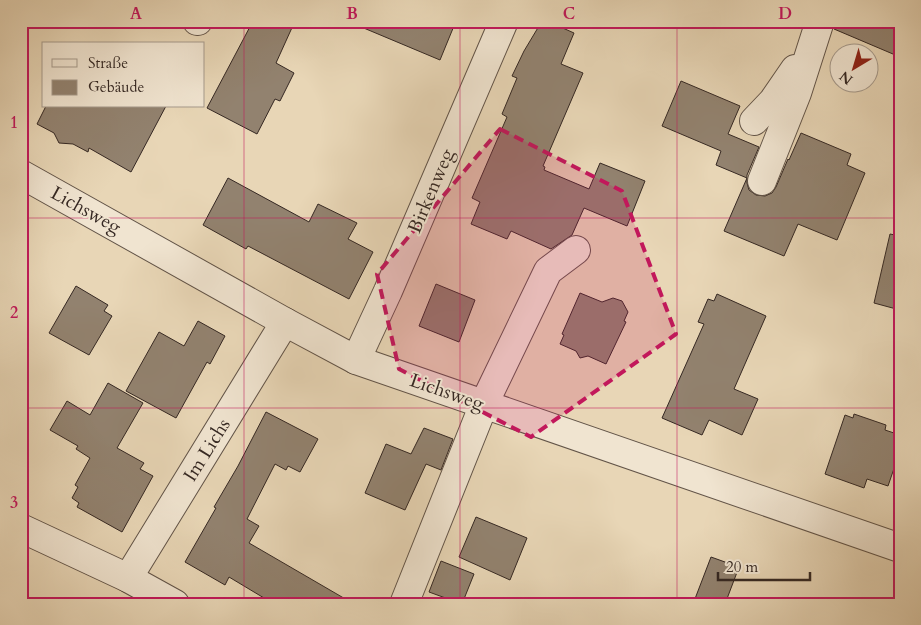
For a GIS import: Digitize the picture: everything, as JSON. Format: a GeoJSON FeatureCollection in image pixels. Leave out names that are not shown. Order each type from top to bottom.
{"type":"FeatureCollection","features":[{"type":"Feature","properties":{"kind":"street","name":"Birkenweg"},"geometry":{"type":"LineString","coordinates":[[356,360],[388,291],[504,21]]}},
{"type":"Feature","properties":{"kind":"street"},"geometry":{"type":"LineString","coordinates":[[754,121],[773,101],[816,32]]}},
{"type":"Feature","properties":{"kind":"street"},"geometry":{"type":"LineString","coordinates":[[762,180],[797,93],[816,32]]}},
{"type":"Feature","properties":{"kind":"street","name":"Lichsweg"},"geometry":{"type":"LineString","coordinates":[[21,174],[356,360],[900,548]]}},
{"type":"Feature","properties":{"kind":"street"},"geometry":{"type":"LineString","coordinates":[[404,604],[484,404],[548,270],[576,250]]}},
{"type":"Feature","properties":{"kind":"street","name":"Im Lichs"},"geometry":{"type":"LineString","coordinates":[[128,578],[285,322]]}},
{"type":"Feature","properties":{"kind":"street"},"geometry":{"type":"LineString","coordinates":[[21,528],[128,578],[175,604]]}},
{"type":"Feature","properties":{"kind":"highlighted area"},"geometry":{"type":"Polygon","coordinates":[[[500,129],[622,191],[676,334],[531,437],[399,369],[377,274],[500,129]]]}},
{"type":"Feature","properties":{"kind":"building"},"geometry":{"type":"Polygon","coordinates":[[[253,21],[295,21],[276,63],[294,73],[280,101],[275,99],[257,134],[207,108],[253,21]]]}},
{"type":"Feature","properties":{"kind":"building"},"geometry":{"type":"Polygon","coordinates":[[[347,21],[456,21],[440,60],[347,21]]]}},
{"type":"Feature","properties":{"kind":"building"},"geometry":{"type":"Polygon","coordinates":[[[542,21],[547,21],[574,33],[561,64],[583,73],[543,166],[545,167],[544,170],[589,189],[600,163],[645,181],[627,226],[584,208],[572,235],[551,249],[511,231],[507,239],[471,224],[480,202],[472,198],[507,117],[502,114],[517,78],[512,76],[542,21]]]}},
{"type":"Feature","properties":{"kind":"building"},"geometry":{"type":"Polygon","coordinates":[[[835,21],[900,21],[900,57],[878,48],[878,42],[865,42],[834,29],[835,21]]]}},
{"type":"Feature","properties":{"kind":"building"},"geometry":{"type":"Polygon","coordinates":[[[681,81],[740,106],[728,134],[759,147],[747,178],[716,165],[721,151],[662,126],[681,81]]]}},
{"type":"Feature","properties":{"kind":"building"},"geometry":{"type":"Polygon","coordinates":[[[45,108],[165,108],[131,172],[89,148],[88,152],[73,144],[59,143],[54,133],[37,124],[45,108]]]}},
{"type":"Feature","properties":{"kind":"building"},"geometry":{"type":"Polygon","coordinates":[[[801,133],[851,154],[847,165],[865,173],[837,240],[798,224],[784,256],[724,231],[747,178],[749,190],[756,195],[765,196],[772,193],[801,133]]]}},
{"type":"Feature","properties":{"kind":"building"},"geometry":{"type":"Polygon","coordinates":[[[228,178],[309,222],[318,204],[357,223],[348,239],[373,252],[349,299],[248,246],[246,249],[203,225],[228,178]]]}},
{"type":"Feature","properties":{"kind":"building"},"geometry":{"type":"Polygon","coordinates":[[[890,234],[900,236],[900,310],[874,303],[890,234]]]}},
{"type":"Feature","properties":{"kind":"building"},"geometry":{"type":"Polygon","coordinates":[[[436,284],[475,300],[459,342],[419,326],[436,284]]]}},
{"type":"Feature","properties":{"kind":"building"},"geometry":{"type":"Polygon","coordinates":[[[76,286],[108,305],[104,311],[112,316],[89,355],[49,333],[76,286]]]}},
{"type":"Feature","properties":{"kind":"building"},"geometry":{"type":"Polygon","coordinates":[[[580,293],[602,302],[613,298],[622,301],[628,312],[624,321],[626,322],[606,364],[588,356],[580,358],[576,351],[560,344],[564,335],[562,334],[580,293]]]}},
{"type":"Feature","properties":{"kind":"building"},"geometry":{"type":"Polygon","coordinates":[[[717,294],[766,316],[734,389],[758,399],[742,435],[709,420],[702,435],[662,418],[704,324],[698,322],[708,299],[714,301],[717,294]]]}},
{"type":"Feature","properties":{"kind":"building"},"geometry":{"type":"Polygon","coordinates":[[[198,321],[225,336],[210,364],[207,362],[176,418],[126,391],[159,332],[184,346],[198,321]]]}},
{"type":"Feature","properties":{"kind":"building"},"geometry":{"type":"Polygon","coordinates":[[[108,383],[143,403],[117,448],[144,463],[140,469],[153,476],[122,532],[77,507],[79,503],[72,498],[78,487],[75,485],[90,458],[76,449],[78,446],[50,430],[67,401],[90,415],[108,383]]]}},
{"type":"Feature","properties":{"kind":"building"},"geometry":{"type":"Polygon","coordinates":[[[266,412],[318,439],[300,472],[288,466],[286,470],[275,464],[247,519],[259,526],[249,543],[354,604],[274,604],[229,577],[225,585],[185,562],[216,508],[214,507],[266,412]]]}},
{"type":"Feature","properties":{"kind":"building"},"geometry":{"type":"Polygon","coordinates":[[[854,414],[886,425],[885,430],[900,435],[900,451],[888,486],[867,479],[864,488],[825,474],[845,415],[853,418],[854,414]]]}},
{"type":"Feature","properties":{"kind":"building"},"geometry":{"type":"Polygon","coordinates":[[[424,428],[453,439],[441,470],[426,464],[405,510],[365,493],[386,444],[411,454],[424,428]]]}},
{"type":"Feature","properties":{"kind":"building"},"geometry":{"type":"Polygon","coordinates":[[[476,517],[527,538],[510,580],[459,557],[476,517]]]}},
{"type":"Feature","properties":{"kind":"building"},"geometry":{"type":"Polygon","coordinates":[[[711,557],[739,567],[725,604],[693,604],[711,557]]]}},
{"type":"Feature","properties":{"kind":"building"},"geometry":{"type":"Polygon","coordinates":[[[441,561],[474,574],[462,604],[429,592],[441,561]]]}}]}
